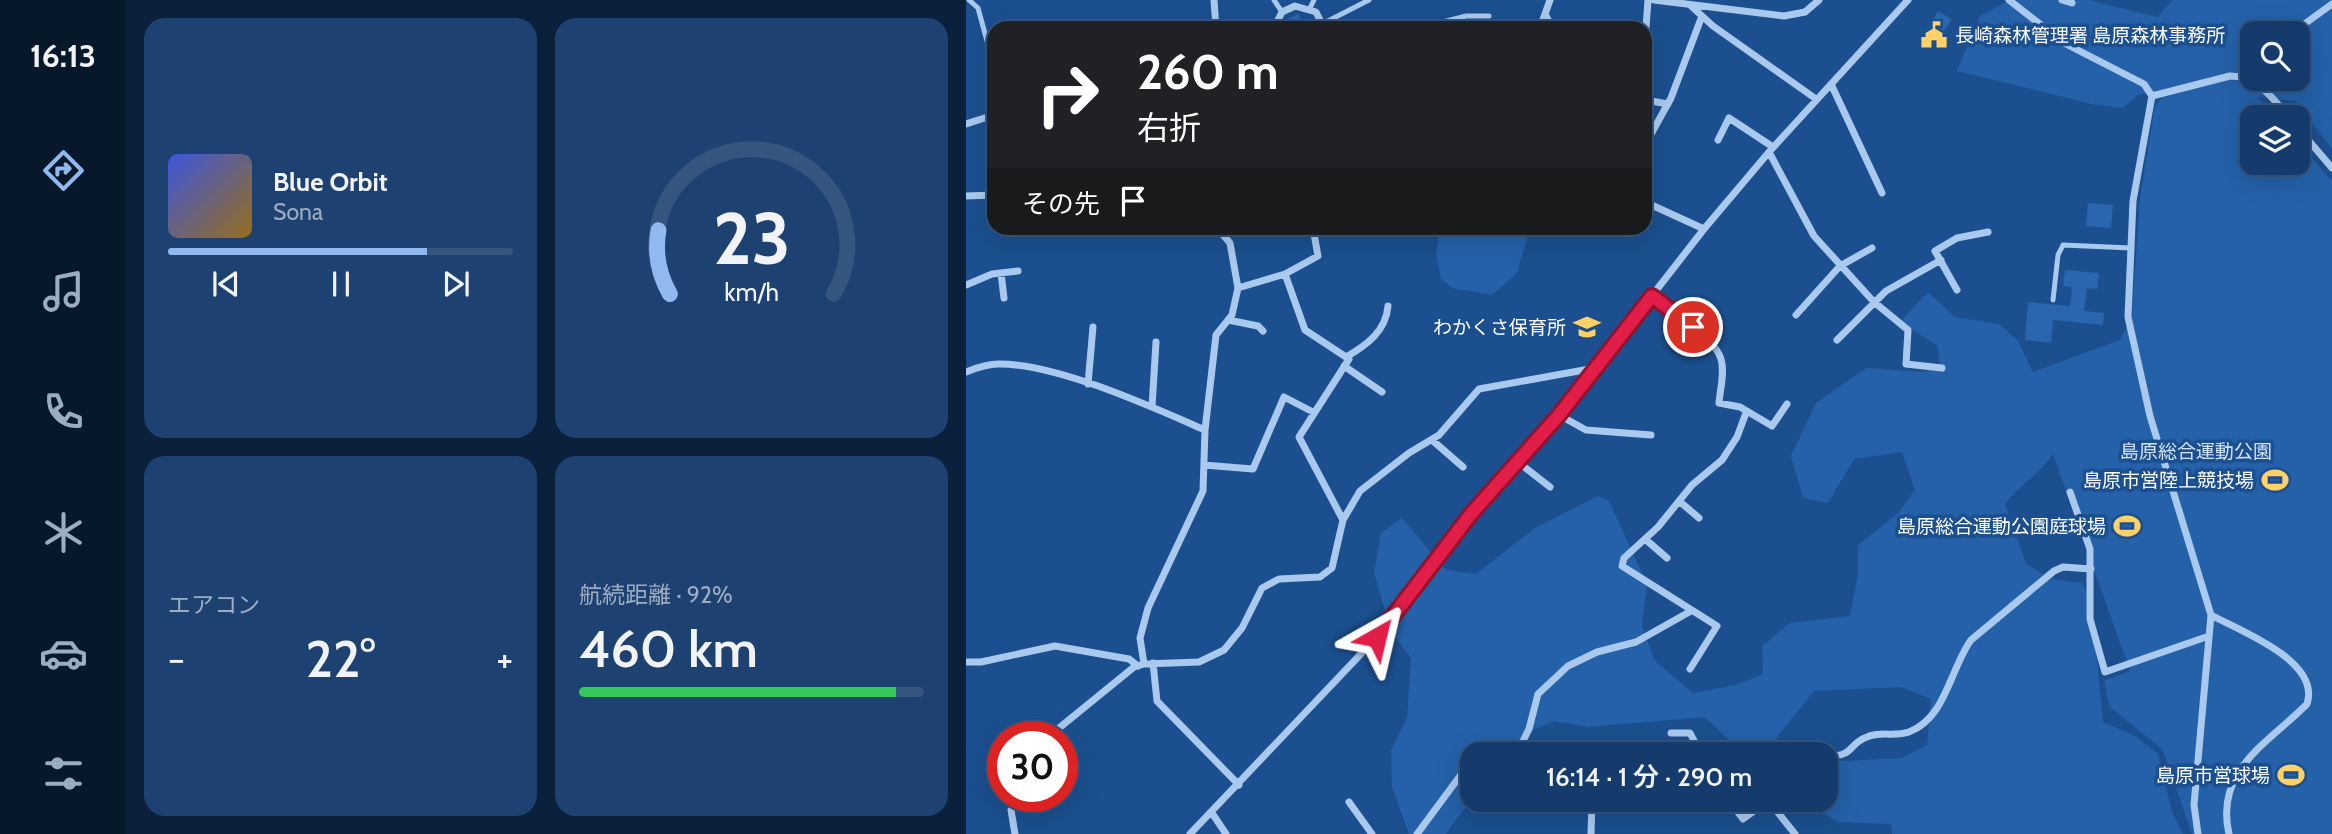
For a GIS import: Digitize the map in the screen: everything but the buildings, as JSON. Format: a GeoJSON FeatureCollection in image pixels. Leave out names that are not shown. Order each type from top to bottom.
{"type":"FeatureCollection","features":[{"type":"Feature","properties":{"kind":"street"},"geometry":{"type":"LineString","coordinates":[[1214,0],[1216,21]]}},
{"type":"Feature","properties":{"kind":"street"},"geometry":{"type":"LineString","coordinates":[[1544,21],[1550,0]]}},
{"type":"Feature","properties":{"kind":"street"},"geometry":{"type":"LineString","coordinates":[[1646,21],[1648,0]]}},
{"type":"Feature","properties":{"kind":"street"},"geometry":{"type":"LineString","coordinates":[[1654,0],[1784,16],[1805,12],[1819,0]]}},
{"type":"Feature","properties":{"kind":"street"},"geometry":{"type":"LineString","coordinates":[[1190,834],[1377,637],[1471,514],[1559,415],[1704,229],[1816,99],[1908,0]]}},
{"type":"Feature","properties":{"kind":"street"},"geometry":{"type":"LineString","coordinates":[[2008,0],[2064,43],[2144,84],[2152,96],[2133,201],[2128,317],[2150,416],[2211,615],[2194,805],[2199,834]]}},
{"type":"Feature","properties":{"kind":"street"},"geometry":{"type":"LineString","coordinates":[[2062,0],[2072,3]]}},
{"type":"Feature","properties":{"kind":"street"},"geometry":{"type":"LineString","coordinates":[[2309,21],[2332,4]]}},
{"type":"Feature","properties":{"kind":"street"},"geometry":{"type":"LineString","coordinates":[[1689,5],[1816,99]]}},
{"type":"Feature","properties":{"kind":"street"},"geometry":{"type":"LineString","coordinates":[[1278,21],[1282,12],[1295,6],[1310,8],[1320,21]]}},
{"type":"Feature","properties":{"kind":"street"},"geometry":{"type":"LineString","coordinates":[[1546,16],[1549,21]]}},
{"type":"Feature","properties":{"kind":"street"},"geometry":{"type":"LineString","coordinates":[[1652,133],[1668,104],[1702,16]]}},
{"type":"Feature","properties":{"kind":"street"},"geometry":{"type":"LineString","coordinates":[[2152,96],[2230,76],[2240,76]]}},
{"type":"Feature","properties":{"kind":"street"},"geometry":{"type":"LineString","coordinates":[[1831,84],[1882,193]]}},
{"type":"Feature","properties":{"kind":"street"},"geometry":{"type":"LineString","coordinates":[[2265,91],[2278,105]]}},
{"type":"Feature","properties":{"kind":"street"},"geometry":{"type":"LineString","coordinates":[[1652,101],[1668,104]]}},
{"type":"Feature","properties":{"kind":"street"},"geometry":{"type":"LineString","coordinates":[[966,124],[987,117]]}},
{"type":"Feature","properties":{"kind":"street"},"geometry":{"type":"LineString","coordinates":[[1718,140],[1729,118],[1771,150],[1814,236],[1874,302],[1908,330],[1906,364],[1942,368]]}},
{"type":"Feature","properties":{"kind":"street"},"geometry":{"type":"LineString","coordinates":[[2310,142],[2332,168]]}},
{"type":"Feature","properties":{"kind":"street"},"geometry":{"type":"LineString","coordinates":[[966,196],[987,195]]}},
{"type":"Feature","properties":{"kind":"street"},"geometry":{"type":"LineString","coordinates":[[1652,205],[1704,229]]}},
{"type":"Feature","properties":{"kind":"street"},"geometry":{"type":"LineString","coordinates":[[1957,290],[1935,251],[1956,238],[1988,232]]}},
{"type":"Feature","properties":{"kind":"street"},"geometry":{"type":"LineString","coordinates":[[1223,235],[1230,243],[1238,288],[1228,320],[1216,335],[1205,430],[1203,491],[1148,608],[1140,638],[1157,701],[1239,785]]}},
{"type":"Feature","properties":{"kind":"street"},"geometry":{"type":"LineString","coordinates":[[1238,288],[1284,274],[1318,256],[1315,235]]}},
{"type":"Feature","properties":{"kind":"street"},"geometry":{"type":"LineString","coordinates":[[1796,315],[1840,266],[1872,248]]}},
{"type":"Feature","properties":{"kind":"street"},"geometry":{"type":"LineString","coordinates":[[1838,340],[1886,291],[1941,260]]}},
{"type":"Feature","properties":{"kind":"street"},"geometry":{"type":"LineString","coordinates":[[966,285],[1002,273],[1018,271]]}},
{"type":"Feature","properties":{"kind":"street"},"geometry":{"type":"LineString","coordinates":[[1002,273],[1004,298]]}},
{"type":"Feature","properties":{"kind":"street"},"geometry":{"type":"LineString","coordinates":[[1284,274],[1305,330],[1349,359],[1299,437],[1343,520]]}},
{"type":"Feature","properties":{"kind":"street"},"geometry":{"type":"LineString","coordinates":[[1652,296],[1675,311],[1717,351],[1722,366],[1718,403],[1740,407],[1772,426],[1787,404]]}},
{"type":"Feature","properties":{"kind":"street"},"geometry":{"type":"LineString","coordinates":[[1346,357],[1365,345],[1385,324],[1388,306]]}},
{"type":"Feature","properties":{"kind":"street"},"geometry":{"type":"LineString","coordinates":[[1228,320],[1258,326],[1263,331]]}},
{"type":"Feature","properties":{"kind":"street"},"geometry":{"type":"LineString","coordinates":[[1088,384],[1093,327]]}},
{"type":"Feature","properties":{"kind":"street"},"geometry":{"type":"LineString","coordinates":[[1152,407],[1156,342]]}},
{"type":"Feature","properties":{"kind":"street"},"geometry":{"type":"LineString","coordinates":[[966,372],[1002,364],[1088,384],[1205,430]]}},
{"type":"Feature","properties":{"kind":"street"},"geometry":{"type":"LineString","coordinates":[[1345,366],[1382,392]]}},
{"type":"Feature","properties":{"kind":"street"},"geometry":{"type":"LineString","coordinates":[[966,662],[981,662],[1055,646],[1145,664],[1199,662],[1224,650],[1242,628],[1262,588],[1279,579],[1320,577],[1332,568],[1343,520],[1360,491],[1439,435],[1479,389],[1595,368]]}},
{"type":"Feature","properties":{"kind":"street"},"geometry":{"type":"LineString","coordinates":[[1204,466],[1253,469],[1284,397],[1313,412]]}},
{"type":"Feature","properties":{"kind":"street"},"geometry":{"type":"LineString","coordinates":[[1690,669],[1717,626],[1622,566],[1624,558],[1645,539],[1692,485],[1722,460],[1737,437],[1746,413]]}},
{"type":"Feature","properties":{"kind":"street"},"geometry":{"type":"LineString","coordinates":[[1559,415],[1586,430],[1651,435]]}},
{"type":"Feature","properties":{"kind":"street"},"geometry":{"type":"LineString","coordinates":[[1432,440],[1463,467]]}},
{"type":"Feature","properties":{"kind":"street"},"geometry":{"type":"LineString","coordinates":[[1518,462],[1550,487]]}},
{"type":"Feature","properties":{"kind":"street"},"geometry":{"type":"LineString","coordinates":[[2070,492],[2090,549],[2091,629],[2105,672],[2209,636]]}},
{"type":"Feature","properties":{"kind":"street"},"geometry":{"type":"LineString","coordinates":[[1679,501],[1699,518]]}},
{"type":"Feature","properties":{"kind":"street"},"geometry":{"type":"LineString","coordinates":[[1645,539],[1667,558]]}},
{"type":"Feature","properties":{"kind":"street"},"geometry":{"type":"LineString","coordinates":[[1838,755],[1845,755],[1868,736],[1908,732],[1926,722],[1937,708],[1962,653],[1971,640],[2054,571],[2063,567],[2091,569]]}},
{"type":"Feature","properties":{"kind":"street"},"geometry":{"type":"LineString","coordinates":[[1523,742],[1538,694],[1568,666],[1597,652],[1636,642],[1691,611]]}},
{"type":"Feature","properties":{"kind":"street"},"geometry":{"type":"LineString","coordinates":[[2211,615],[2288,659],[2305,675],[2309,685],[2306,704],[2260,744],[2237,776],[2227,808],[2229,834]]}},
{"type":"Feature","properties":{"kind":"street"},"geometry":{"type":"LineString","coordinates":[[1069,721],[1145,664]]}},
{"type":"Feature","properties":{"kind":"street"},"geometry":{"type":"LineString","coordinates":[[1671,733],[1690,733],[1695,742]]}},
{"type":"Feature","properties":{"kind":"street"},"geometry":{"type":"LineString","coordinates":[[1417,834],[1460,776]]}},
{"type":"Feature","properties":{"kind":"street"},"geometry":{"type":"LineString","coordinates":[[1349,802],[1372,834]]}},
{"type":"Feature","properties":{"kind":"street"},"geometry":{"type":"LineString","coordinates":[[1011,812],[1015,834]]}},
{"type":"Feature","properties":{"kind":"street"},"geometry":{"type":"LineString","coordinates":[[1591,834],[1592,812]]}},
{"type":"Feature","properties":{"kind":"street"},"geometry":{"type":"LineString","coordinates":[[1738,812],[1743,819],[1754,812]]}},
{"type":"Feature","properties":{"kind":"street"},"geometry":{"type":"LineString","coordinates":[[1777,812],[1795,834]]}},
{"type":"Feature","properties":{"kind":"street"},"geometry":{"type":"LineString","coordinates":[[1212,813],[1226,834]]}},
{"type":"Feature","properties":{"kind":"lane"},"geometry":{"type":"LineString","coordinates":[[970,0],[978,8],[987,41]]}},
{"type":"Feature","properties":{"kind":"lane"},"geometry":{"type":"LineString","coordinates":[[1274,0],[1282,12]]}},
{"type":"Feature","properties":{"kind":"lane"},"geometry":{"type":"LineString","coordinates":[[1310,8],[1314,0]]}},
{"type":"Feature","properties":{"kind":"lane"},"geometry":{"type":"LineString","coordinates":[[1333,21],[1369,0]]}},
{"type":"Feature","properties":{"kind":"lane"},"geometry":{"type":"LineString","coordinates":[[1447,21],[1466,16],[1489,16]]}},
{"type":"Feature","properties":{"kind":"lane"},"geometry":{"type":"LineString","coordinates":[[2053,300],[2058,255],[2063,246],[2131,248]]}},
{"type":"Feature","properties":{"kind":"green space","name":"島原総合運動公園"},"geometry":{"type":"Polygon","coordinates":[[[2010,0],[2088,0],[2157,17],[2173,0],[2332,0],[2332,149],[2310,120],[2310,105],[2258,97],[2265,105],[2240,105],[2240,175],[2310,175],[2310,156],[2332,181],[2332,834],[2192,834],[2163,750],[2109,706],[2104,681],[2130,671],[2053,454],[2005,504],[2026,564],[2051,579],[2083,583],[2092,608],[2103,722],[2137,737],[2158,754],[2172,812],[2183,834],[1892,834],[1891,824],[1838,822],[1822,812],[1838,812],[1838,761],[1901,758],[1927,745],[1931,699],[1901,687],[1814,691],[1774,742],[1731,742],[1705,717],[1588,727],[1554,721],[1531,731],[1520,742],[1460,742],[1462,812],[1446,834],[1409,834],[1392,787],[1391,750],[1407,718],[1411,658],[1391,632],[1374,572],[1381,533],[1402,518],[1446,570],[1476,574],[1535,528],[1598,496],[1609,501],[1647,584],[1642,627],[1655,661],[1693,693],[1736,685],[1763,674],[1762,646],[1790,623],[1850,616],[1858,574],[1858,545],[1897,514],[1915,490],[1902,452],[1854,459],[1828,503],[1803,498],[1791,456],[1816,403],[1866,368],[1925,372],[1939,364],[1938,346],[1900,322],[1928,292],[1955,317],[1999,324],[2018,341],[2033,372],[2120,340],[2132,316],[2140,198],[2155,106],[2162,98],[2188,90],[2140,94],[2122,108],[2092,104],[1957,71],[1980,16],[2010,0]]]}},
{"type":"Feature","properties":{"kind":"green space"},"geometry":{"type":"Polygon","coordinates":[[[1439,235],[1528,235],[1517,273],[1492,295],[1452,288],[1441,279],[1436,254],[1439,235]]]}},
{"type":"Feature","properties":{"kind":"place","name":"長崎森林管理署 島原森林事務所"},"geometry":{"type":"Point","coordinates":[1934,35]}},
{"type":"Feature","properties":{"kind":"place","name":"わかくさ保育所"},"geometry":{"type":"Point","coordinates":[1587,327]}},
{"type":"Feature","properties":{"kind":"place","name":"島原市営陸上競技場"},"geometry":{"type":"Point","coordinates":[2275,480]}},
{"type":"Feature","properties":{"kind":"place","name":"島原総合運動公園庭球場"},"geometry":{"type":"Point","coordinates":[2127,526]}},
{"type":"Feature","properties":{"kind":"place","name":"島原市営球場"},"geometry":{"type":"Point","coordinates":[2291,775]}},
{"type":"Feature","properties":{"kind":"route"},"geometry":{"type":"LineString","coordinates":[[1377,637],[1471,514],[1559,415],[1652,296],[1693,327]]}}]}
